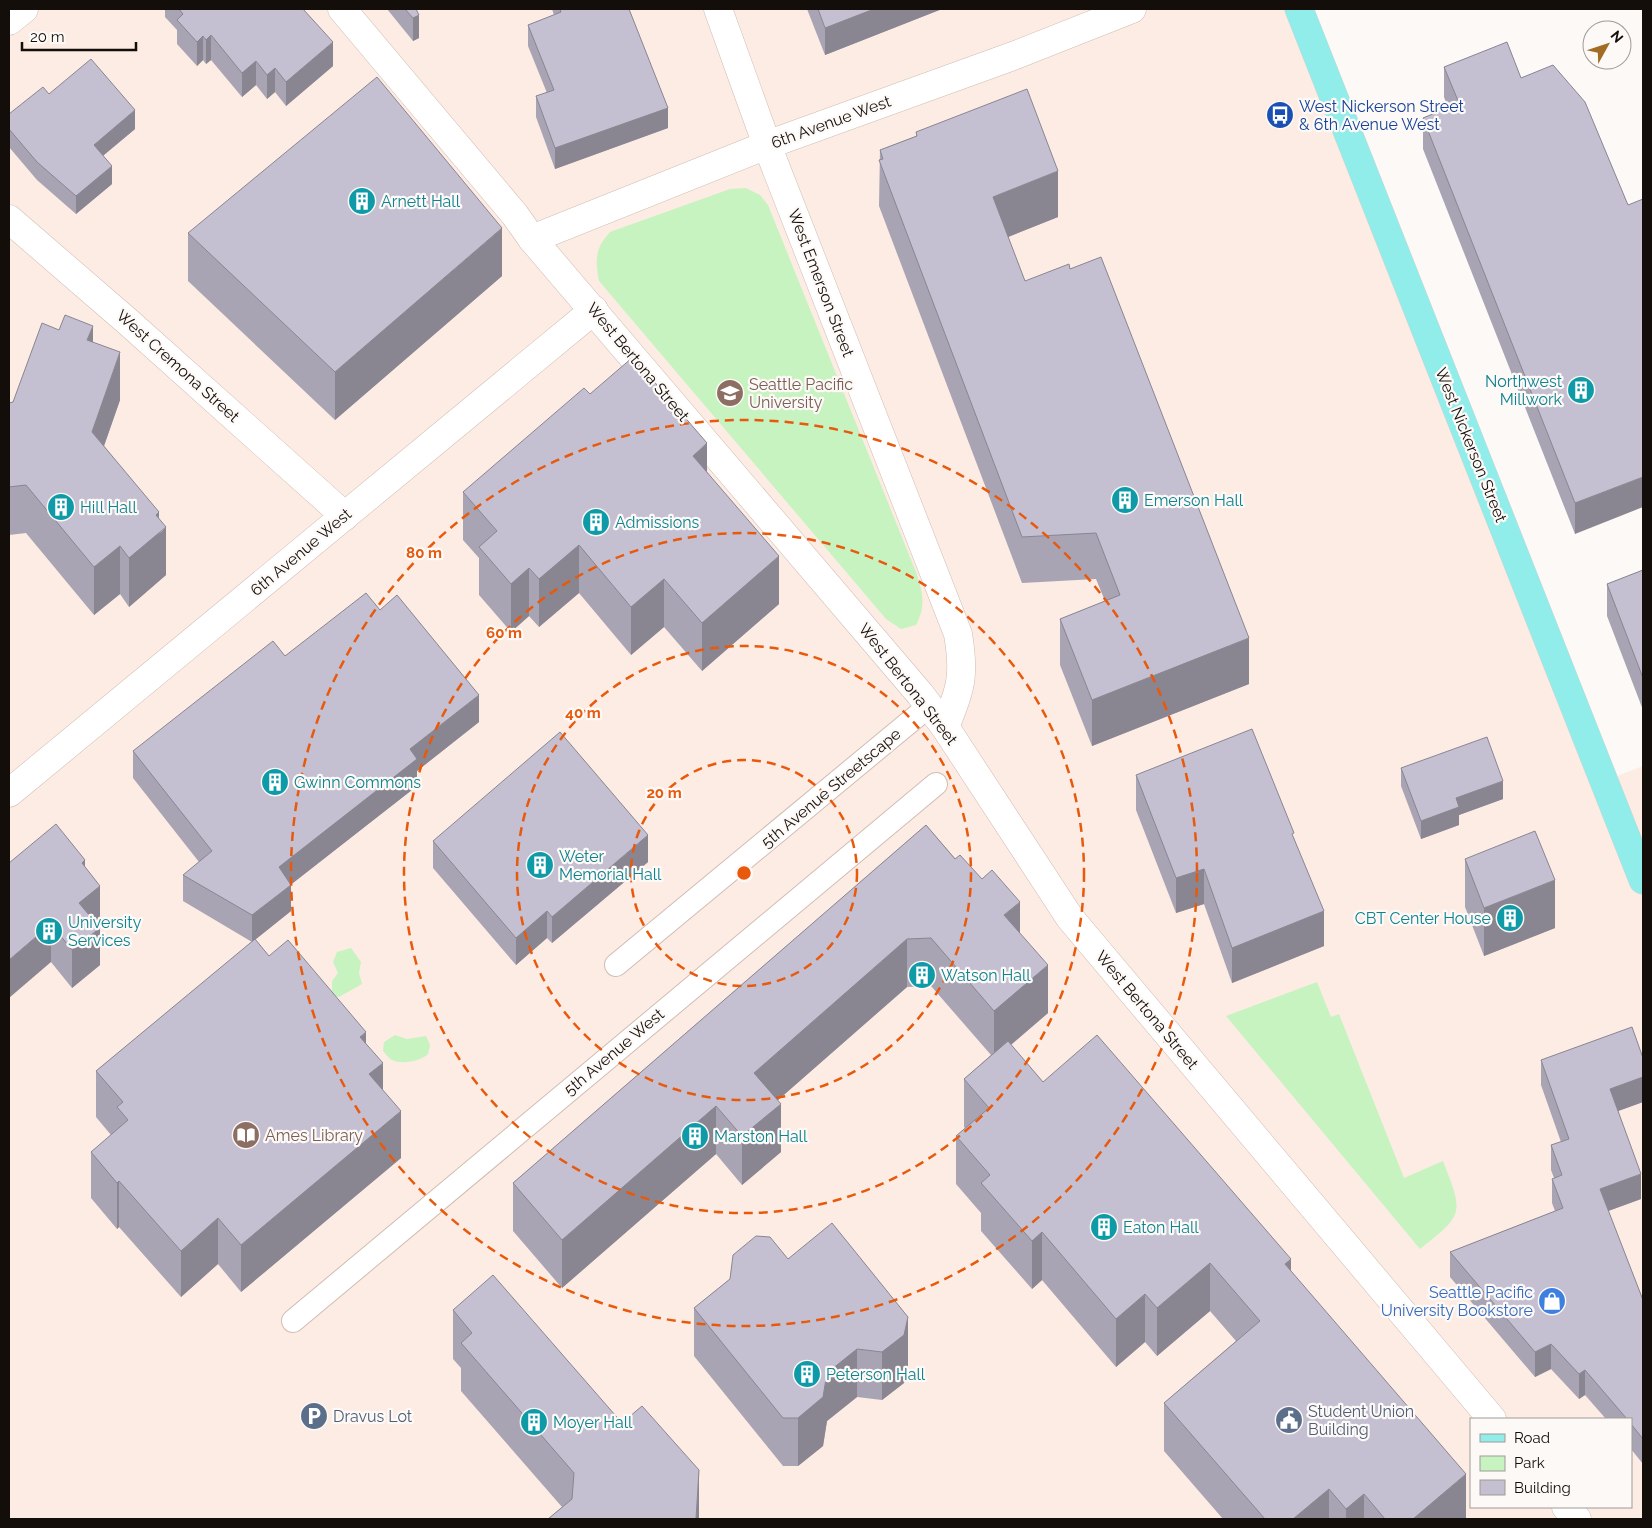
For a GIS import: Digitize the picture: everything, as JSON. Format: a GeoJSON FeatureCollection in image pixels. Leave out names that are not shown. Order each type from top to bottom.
{"type":"FeatureCollection","features":[{"type":"Feature","properties":{"kind":"main road","name":"West Nickerson Street"},"geometry":{"type":"LineString","coordinates":[[1298,9],[1643,880]]}},
{"type":"Feature","properties":{"kind":"street"},"geometry":{"type":"LineString","coordinates":[[9,21],[24,9]]}},
{"type":"Feature","properties":{"kind":"street","name":"West Bertona Street"},"geometry":{"type":"LineString","coordinates":[[342,9],[515,214],[532,239],[929,706],[945,727],[1070,918],[1491,1418]]}},
{"type":"Feature","properties":{"kind":"street","name":"West Emerson Street"},"geometry":{"type":"LineString","coordinates":[[718,9],[767,145],[958,634],[963,664],[960,692],[945,727]]}},
{"type":"Feature","properties":{"kind":"street","name":"6th Avenue West"},"geometry":{"type":"LineString","coordinates":[[532,239],[767,145],[1013,56],[1132,9]]}},
{"type":"Feature","properties":{"kind":"street","name":"West Cremona Street"},"geometry":{"type":"LineString","coordinates":[[9,219],[134,327],[345,516]]}},
{"type":"Feature","properties":{"kind":"street","name":"6th Avenue West"},"geometry":{"type":"LineString","coordinates":[[9,793],[594,310]]}},
{"type":"Feature","properties":{"kind":"street","name":"5th Avenue Streetscape"},"geometry":{"type":"LineString","coordinates":[[616,965],[929,706]]}},
{"type":"Feature","properties":{"kind":"street","name":"5th Avenue West"},"geometry":{"type":"LineString","coordinates":[[293,1321],[936,784]]}},
{"type":"Feature","properties":{"kind":"street"},"geometry":{"type":"LineString","coordinates":[[1567,1508],[1577,1519]]}},
{"type":"Feature","properties":{"kind":"shaded area","name":"Seattle Pacific University"},"geometry":{"type":"Polygon","coordinates":[[[24,9],[1299,9],[1604,781],[1643,766],[1643,1519],[9,1519],[9,21],[24,9]]]}},
{"type":"Feature","properties":{"kind":"green space"},"geometry":{"type":"Polygon","coordinates":[[[746,188],[760,195],[768,205],[916,572],[922,605],[916,625],[901,629],[886,619],[599,281],[597,255],[601,243],[610,232],[730,189],[746,188]]]}},
{"type":"Feature","properties":{"kind":"green space"},"geometry":{"type":"Polygon","coordinates":[[[351,948],[361,962],[359,973],[362,984],[339,997],[332,995],[332,981],[338,973],[333,962],[337,952],[351,948]]]}},
{"type":"Feature","properties":{"kind":"green space"},"geometry":{"type":"Polygon","coordinates":[[[1317,982],[1331,1017],[1339,1014],[1404,1178],[1443,1161],[1454,1192],[1456,1211],[1445,1228],[1420,1249],[1226,1016],[1317,982]]]}},
{"type":"Feature","properties":{"kind":"green space"},"geometry":{"type":"Polygon","coordinates":[[[395,1035],[407,1039],[426,1036],[430,1045],[428,1054],[421,1059],[411,1062],[391,1059],[383,1051],[384,1042],[395,1035]]]}},
{"type":"Feature","properties":{"kind":"building"},"geometry":{"type":"Polygon","coordinates":[[[179,9],[303,9],[333,42],[286,82],[275,68],[267,75],[256,61],[242,73],[211,35],[206,40],[203,36],[197,42],[177,20],[183,14],[179,9]]]}},
{"type":"Feature","properties":{"kind":"building"},"geometry":{"type":"Polygon","coordinates":[[[405,9],[416,9],[419,15],[413,18],[405,9]]]}},
{"type":"Feature","properties":{"kind":"building"},"geometry":{"type":"Polygon","coordinates":[[[560,9],[629,9],[668,108],[555,148],[536,96],[554,90],[528,25],[561,12],[560,9]]]}},
{"type":"Feature","properties":{"kind":"building"},"geometry":{"type":"Polygon","coordinates":[[[818,9],[874,9],[825,28],[818,9]]]}},
{"type":"Feature","properties":{"kind":"building"},"geometry":{"type":"Polygon","coordinates":[[[1507,42],[1521,78],[1553,65],[1585,102],[1628,205],[1643,199],[1643,477],[1575,503],[1423,118],[1459,103],[1444,67],[1507,42]]]}},
{"type":"Feature","properties":{"kind":"building"},"geometry":{"type":"Polygon","coordinates":[[[91,59],[135,110],[94,145],[112,166],[76,196],[37,162],[9,129],[9,114],[43,87],[49,94],[91,59]]]}},
{"type":"Feature","properties":{"kind":"building","name":"Arnett Hall"},"geometry":{"type":"Polygon","coordinates":[[[377,77],[502,228],[335,372],[188,233],[377,77]]]}},
{"type":"Feature","properties":{"kind":"building","name":"Emerson Hall"},"geometry":{"type":"Polygon","coordinates":[[[1027,89],[1058,171],[993,197],[1025,281],[1069,264],[1070,269],[1101,257],[1249,638],[1092,700],[1060,619],[1120,595],[1096,533],[1022,537],[879,160],[883,159],[880,150],[917,136],[916,132],[1027,89]]]}},
{"type":"Feature","properties":{"kind":"building","name":"Hill Hall"},"geometry":{"type":"Polygon","coordinates":[[[65,315],[93,326],[87,340],[120,352],[92,432],[159,512],[156,515],[166,527],[129,558],[120,546],[94,567],[26,485],[9,487],[9,403],[13,402],[42,323],[59,330],[65,315]]]}},
{"type":"Feature","properties":{"kind":"building","name":"Admissions"},"geometry":{"type":"Polygon","coordinates":[[[633,357],[707,443],[693,456],[779,556],[702,623],[664,579],[631,607],[579,545],[539,579],[529,568],[511,584],[479,547],[497,531],[463,492],[584,388],[590,394],[633,357]]]}},
{"type":"Feature","properties":{"kind":"building"},"geometry":{"type":"Polygon","coordinates":[[[1643,570],[1643,678],[1607,584],[1643,570]]]}},
{"type":"Feature","properties":{"kind":"building","name":"Gwinn Commons"},"geometry":{"type":"Polygon","coordinates":[[[366,593],[380,610],[397,595],[479,695],[410,749],[417,759],[279,867],[291,885],[252,915],[183,875],[212,851],[133,751],[273,641],[285,656],[366,593]]]}},
{"type":"Feature","properties":{"kind":"building"},"geometry":{"type":"Polygon","coordinates":[[[1252,729],[1324,911],[1232,948],[1204,869],[1176,878],[1136,775],[1252,729]]]}},
{"type":"Feature","properties":{"kind":"building","name":"Weter Memorial Hall"},"geometry":{"type":"Polygon","coordinates":[[[560,732],[648,835],[552,917],[547,911],[516,938],[433,841],[560,732]]]}},
{"type":"Feature","properties":{"kind":"building"},"geometry":{"type":"Polygon","coordinates":[[[1487,737],[1503,781],[1456,798],[1459,807],[1421,821],[1401,768],[1487,737]]]}},
{"type":"Feature","properties":{"kind":"building"},"geometry":{"type":"Polygon","coordinates":[[[56,824],[85,860],[82,863],[100,886],[79,903],[100,928],[72,950],[51,924],[9,960],[9,863],[56,824]]]}},
{"type":"Feature","properties":{"kind":"building"},"geometry":{"type":"Polygon","coordinates":[[[926,825],[955,859],[960,855],[982,879],[992,870],[1020,902],[1004,915],[1048,965],[994,1011],[931,938],[907,939],[754,1073],[781,1104],[742,1136],[716,1106],[562,1240],[513,1183],[926,825]]]}},
{"type":"Feature","properties":{"kind":"building"},"geometry":{"type":"Polygon","coordinates":[[[1535,831],[1555,880],[1484,908],[1465,859],[1535,831]]]}},
{"type":"Feature","properties":{"kind":"building","name":"Ames Library"},"geometry":{"type":"Polygon","coordinates":[[[255,939],[269,956],[288,940],[366,1032],[360,1037],[383,1063],[369,1074],[401,1111],[241,1245],[218,1218],[181,1251],[119,1181],[117,1183],[91,1152],[128,1120],[117,1107],[123,1102],[96,1071],[255,939]]]}},
{"type":"Feature","properties":{"kind":"building"},"geometry":{"type":"Polygon","coordinates":[[[1632,1027],[1643,1058],[1643,1077],[1610,1089],[1641,1174],[1600,1189],[1643,1300],[1643,1439],[1632,1425],[1632,1418],[1626,1418],[1585,1370],[1579,1374],[1551,1344],[1535,1352],[1450,1252],[1563,1208],[1552,1179],[1562,1175],[1551,1145],[1569,1139],[1541,1060],[1632,1027]]]}},
{"type":"Feature","properties":{"kind":"building"},"geometry":{"type":"Polygon","coordinates":[[[1097,1035],[1291,1259],[1285,1264],[1466,1474],[1413,1519],[1385,1519],[1364,1494],[1346,1509],[1329,1489],[1293,1519],[1265,1519],[1164,1403],[1260,1321],[1210,1263],[1157,1308],[1145,1294],[1116,1319],[1042,1232],[1032,1241],[981,1183],[990,1175],[956,1136],[989,1108],[964,1079],[1008,1041],[1043,1082],[1097,1035]]]}},
{"type":"Feature","properties":{"kind":"building"},"geometry":{"type":"Polygon","coordinates":[[[832,1223],[908,1317],[904,1335],[882,1352],[857,1349],[827,1373],[823,1397],[798,1418],[783,1418],[694,1308],[730,1279],[733,1255],[756,1236],[770,1237],[788,1259],[832,1223]]]}},
{"type":"Feature","properties":{"kind":"building"},"geometry":{"type":"Polygon","coordinates":[[[493,1275],[622,1423],[642,1406],[699,1470],[696,1519],[548,1519],[572,1499],[574,1473],[461,1343],[472,1333],[453,1310],[493,1275]]]}},
{"type":"Feature","properties":{"kind":"place","name":"West Nickerson Street & 6th Avenue West"},"geometry":{"type":"Point","coordinates":[1280,115]}},
{"type":"Feature","properties":{"kind":"place","name":"Arnett Hall"},"geometry":{"type":"Point","coordinates":[362,201]}},
{"type":"Feature","properties":{"kind":"place","name":"Northwest Millwork"},"geometry":{"type":"Point","coordinates":[1581,390]}},
{"type":"Feature","properties":{"kind":"place","name":"Seattle Pacific University"},"geometry":{"type":"Point","coordinates":[730,393]}},
{"type":"Feature","properties":{"kind":"place","name":"Emerson Hall"},"geometry":{"type":"Point","coordinates":[1125,500]}},
{"type":"Feature","properties":{"kind":"place","name":"Hill Hall"},"geometry":{"type":"Point","coordinates":[61,507]}},
{"type":"Feature","properties":{"kind":"place","name":"Admissions"},"geometry":{"type":"Point","coordinates":[596,522]}},
{"type":"Feature","properties":{"kind":"place","name":"Gwinn Commons"},"geometry":{"type":"Point","coordinates":[275,782]}},
{"type":"Feature","properties":{"kind":"place","name":"Weter Memorial Hall"},"geometry":{"type":"Point","coordinates":[540,865]}},
{"type":"Feature","properties":{"kind":"place","name":"CBT Center House"},"geometry":{"type":"Point","coordinates":[1510,918]}},
{"type":"Feature","properties":{"kind":"place","name":"University Services"},"geometry":{"type":"Point","coordinates":[49,931]}},
{"type":"Feature","properties":{"kind":"place","name":"Watson Hall"},"geometry":{"type":"Point","coordinates":[922,975]}},
{"type":"Feature","properties":{"kind":"place","name":"Ames Library"},"geometry":{"type":"Point","coordinates":[246,1135]}},
{"type":"Feature","properties":{"kind":"place","name":"Marston Hall"},"geometry":{"type":"Point","coordinates":[695,1136]}},
{"type":"Feature","properties":{"kind":"place","name":"Eaton Hall"},"geometry":{"type":"Point","coordinates":[1104,1227]}},
{"type":"Feature","properties":{"kind":"place","name":"Seattle Pacific University Bookstore"},"geometry":{"type":"Point","coordinates":[1552,1301]}},
{"type":"Feature","properties":{"kind":"place","name":"Peterson Hall"},"geometry":{"type":"Point","coordinates":[807,1374]}},
{"type":"Feature","properties":{"kind":"place","name":"Dravus Lot"},"geometry":{"type":"Point","coordinates":[314,1416]}},
{"type":"Feature","properties":{"kind":"place","name":"Student Union Building"},"geometry":{"type":"Point","coordinates":[1289,1420]}},
{"type":"Feature","properties":{"kind":"place","name":"Moyer Hall"},"geometry":{"type":"Point","coordinates":[534,1422]}}]}
